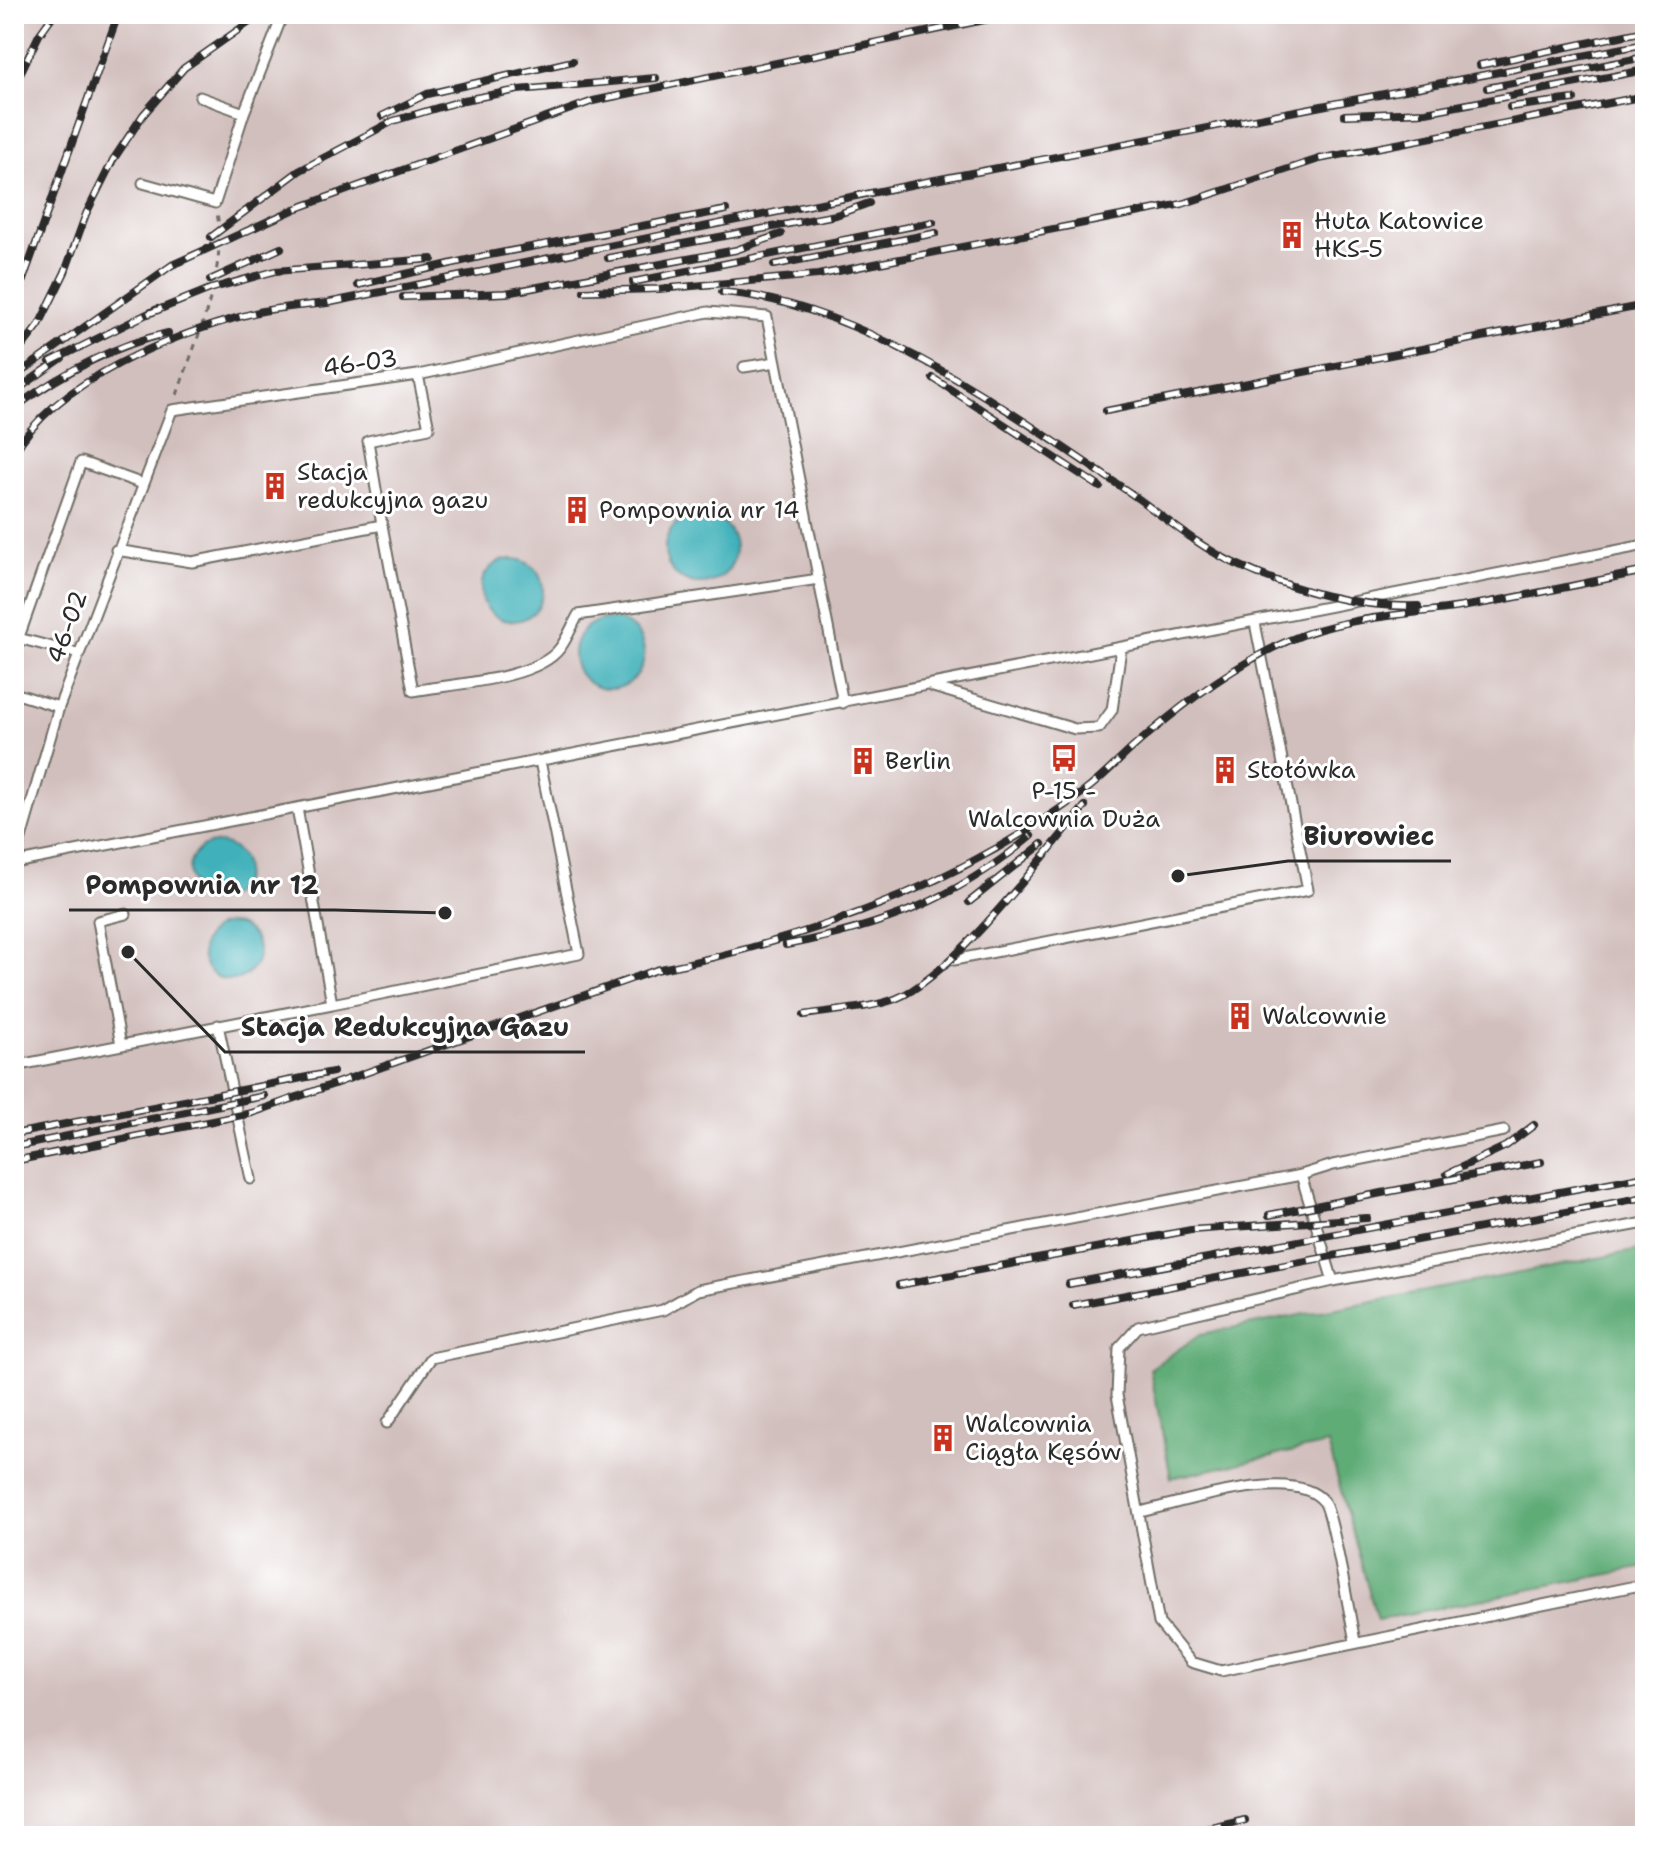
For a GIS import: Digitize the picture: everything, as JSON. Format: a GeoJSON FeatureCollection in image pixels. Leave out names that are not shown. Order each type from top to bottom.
{"type":"FeatureCollection","features":[{"type":"Feature","properties":{"kind":"lane"},"geometry":{"type":"LineString","coordinates":[[143,183],[215,203],[244,113],[283,14]]}},
{"type":"Feature","properties":{"kind":"lane"},"geometry":{"type":"LineString","coordinates":[[200,97],[244,113]]}},
{"type":"Feature","properties":{"kind":"lane"},"geometry":{"type":"LineString","coordinates":[[418,375],[708,312],[767,317],[843,703]]}},
{"type":"Feature","properties":{"kind":"lane"},"geometry":{"type":"LineString","coordinates":[[744,367],[776,362]]}},
{"type":"Feature","properties":{"kind":"lane","name":"46-03"},"geometry":{"type":"LineString","coordinates":[[172,410],[418,375],[429,428],[368,441],[382,525]]}},
{"type":"Feature","properties":{"kind":"lane","name":"46-02"},"geometry":{"type":"LineString","coordinates":[[14,863],[59,707],[116,550],[172,410]]}},
{"type":"Feature","properties":{"kind":"lane"},"geometry":{"type":"LineString","coordinates":[[14,651],[81,462],[143,484]]}},
{"type":"Feature","properties":{"kind":"lane"},"geometry":{"type":"LineString","coordinates":[[116,550],[192,562],[382,525],[413,691],[516,673],[544,664],[560,649],[578,615],[819,579]]}},
{"type":"Feature","properties":{"kind":"lane"},"geometry":{"type":"LineString","coordinates":[[14,863],[1645,545]]}},
{"type":"Feature","properties":{"kind":"lane"},"geometry":{"type":"LineString","coordinates":[[954,960],[1308,890],[1255,623]]}},
{"type":"Feature","properties":{"kind":"lane"},"geometry":{"type":"LineString","coordinates":[[18,638],[79,654]]}},
{"type":"Feature","properties":{"kind":"lane"},"geometry":{"type":"LineString","coordinates":[[930,686],[1075,729],[1099,728],[1112,710],[1121,649]]}},
{"type":"Feature","properties":{"kind":"lane"},"geometry":{"type":"LineString","coordinates":[[14,693],[59,707]]}},
{"type":"Feature","properties":{"kind":"lane"},"geometry":{"type":"LineString","coordinates":[[14,1066],[579,954],[540,761]]}},
{"type":"Feature","properties":{"kind":"lane"},"geometry":{"type":"LineString","coordinates":[[297,808],[332,1004]]}},
{"type":"Feature","properties":{"kind":"lane"},"geometry":{"type":"LineString","coordinates":[[121,1045],[98,921],[126,914]]}},
{"type":"Feature","properties":{"kind":"lane"},"geometry":{"type":"LineString","coordinates":[[218,1025],[251,1179]]}},
{"type":"Feature","properties":{"kind":"lane"},"geometry":{"type":"LineString","coordinates":[[387,1423],[431,1358],[663,1310],[698,1290],[1301,1175],[1333,1165],[1504,1131]]}},
{"type":"Feature","properties":{"kind":"lane"},"geometry":{"type":"LineString","coordinates":[[1301,1175],[1333,1281]]}},
{"type":"Feature","properties":{"kind":"lane"},"geometry":{"type":"LineString","coordinates":[[1645,1223],[1333,1281],[1138,1327],[1119,1348],[1117,1395],[1159,1623],[1191,1662],[1221,1671],[1355,1641],[1645,1584]]}},
{"type":"Feature","properties":{"kind":"lane"},"geometry":{"type":"LineString","coordinates":[[1140,1512],[1278,1483],[1307,1488],[1325,1503],[1355,1641]]}},
{"type":"Feature","properties":{"kind":"path"},"geometry":{"type":"LineString","coordinates":[[172,410],[202,325],[222,239],[215,203]]}},
{"type":"Feature","properties":{"kind":"shaded area"},"geometry":{"type":"Polygon","coordinates":[[[14,14],[1645,14],[1645,1836],[14,1836],[14,14]]]}},
{"type":"Feature","properties":{"kind":"green space"},"geometry":{"type":"Polygon","coordinates":[[[1645,1249],[1645,1567],[1377,1620],[1328,1444],[1171,1478],[1150,1369],[1201,1334],[1645,1249]]]}},
{"type":"Feature","properties":{"kind":"water"},"geometry":{"type":"Polygon","coordinates":[[[700,514],[725,524],[735,549],[725,574],[700,584],[675,574],[665,549],[675,524],[700,514]]]}},
{"type":"Feature","properties":{"kind":"water"},"geometry":{"type":"Polygon","coordinates":[[[512,559],[534,568],[543,590],[534,612],[512,621],[490,612],[481,590],[490,568],[512,559]]]}},
{"type":"Feature","properties":{"kind":"water"},"geometry":{"type":"Polygon","coordinates":[[[609,619],[634,629],[644,654],[634,679],[609,689],[584,679],[574,654],[584,629],[609,619]]]}},
{"type":"Feature","properties":{"kind":"water"},"geometry":{"type":"Polygon","coordinates":[[[217,843],[237,851],[245,871],[237,891],[217,899],[197,891],[189,871],[197,851],[217,843]]]}},
{"type":"Feature","properties":{"kind":"water"},"geometry":{"type":"Polygon","coordinates":[[[230,924],[250,932],[258,952],[250,972],[230,980],[210,972],[202,952],[210,932],[230,924]]]}},
{"type":"Feature","properties":{"kind":"railway"},"geometry":{"type":"LineString","coordinates":[[14,86],[39,35],[54,14]]}},
{"type":"Feature","properties":{"kind":"railway"},"geometry":{"type":"LineString","coordinates":[[14,357],[39,325],[65,272],[86,214],[113,160],[143,115],[184,68],[261,14]]}},
{"type":"Feature","properties":{"kind":"railway"},"geometry":{"type":"LineString","coordinates":[[14,377],[172,265],[295,209],[593,101],[1013,14]]}},
{"type":"Feature","properties":{"kind":"railway"},"geometry":{"type":"LineString","coordinates":[[14,305],[115,23]]}},
{"type":"Feature","properties":{"kind":"railway"},"geometry":{"type":"LineString","coordinates":[[1480,65],[1645,31]]}},
{"type":"Feature","properties":{"kind":"railway"},"geometry":{"type":"LineString","coordinates":[[14,454],[33,428],[57,404],[87,382],[154,347],[254,313],[327,303],[930,181],[1645,44]]}},
{"type":"Feature","properties":{"kind":"railway"},"geometry":{"type":"LineString","coordinates":[[1487,88],[1645,57]]}},
{"type":"Feature","properties":{"kind":"railway"},"geometry":{"type":"LineString","coordinates":[[382,116],[427,94],[573,61]]}},
{"type":"Feature","properties":{"kind":"railway"},"geometry":{"type":"LineString","coordinates":[[1345,115],[1426,112],[1645,70]]}},
{"type":"Feature","properties":{"kind":"railway"},"geometry":{"type":"LineString","coordinates":[[211,237],[299,171],[393,121],[464,100],[518,90],[656,78]]}},
{"type":"Feature","properties":{"kind":"railway"},"geometry":{"type":"LineString","coordinates":[[584,291],[658,289],[818,275],[1182,204],[1319,159],[1645,96]]}},
{"type":"Feature","properties":{"kind":"railway"},"geometry":{"type":"LineString","coordinates":[[1510,107],[1574,99]]}},
{"type":"Feature","properties":{"kind":"railway"},"geometry":{"type":"LineString","coordinates":[[608,258],[836,215],[869,203]]}},
{"type":"Feature","properties":{"kind":"railway"},"geometry":{"type":"LineString","coordinates":[[358,285],[484,256],[726,210]]}},
{"type":"Feature","properties":{"kind":"railway"},"geometry":{"type":"LineString","coordinates":[[633,282],[933,222]]}},
{"type":"Feature","properties":{"kind":"railway"},"geometry":{"type":"LineString","coordinates":[[774,265],[936,233]]}},
{"type":"Feature","properties":{"kind":"railway"},"geometry":{"type":"LineString","coordinates":[[403,297],[506,293],[736,250],[781,234]]}},
{"type":"Feature","properties":{"kind":"railway"},"geometry":{"type":"LineString","coordinates":[[210,280],[281,248]]}},
{"type":"Feature","properties":{"kind":"railway"},"geometry":{"type":"LineString","coordinates":[[148,314],[210,289],[275,271],[432,259]]}},
{"type":"Feature","properties":{"kind":"railway"},"geometry":{"type":"LineString","coordinates":[[722,292],[775,301],[828,317],[934,366],[1034,428],[1194,539],[1236,564],[1325,596],[1372,604],[1418,606]]}},
{"type":"Feature","properties":{"kind":"railway"},"geometry":{"type":"LineString","coordinates":[[1106,411],[1645,305]]}},
{"type":"Feature","properties":{"kind":"railway"},"geometry":{"type":"LineString","coordinates":[[50,362],[157,309]]}},
{"type":"Feature","properties":{"kind":"railway"},"geometry":{"type":"LineString","coordinates":[[14,408],[107,353],[168,333]]}},
{"type":"Feature","properties":{"kind":"railway"},"geometry":{"type":"LineString","coordinates":[[14,392],[62,358]]}},
{"type":"Feature","properties":{"kind":"railway"},"geometry":{"type":"LineString","coordinates":[[933,378],[1100,487]]}},
{"type":"Feature","properties":{"kind":"railway"},"geometry":{"type":"LineString","coordinates":[[14,1161],[252,1113],[656,970],[768,943],[878,905],[932,882],[1034,826],[1090,787],[1161,723],[1214,683],[1252,659],[1310,632],[1352,622],[1484,603],[1645,571]]}},
{"type":"Feature","properties":{"kind":"railway"},"geometry":{"type":"LineString","coordinates":[[804,1015],[885,1002],[918,986],[943,966],[996,913],[1085,806]]}},
{"type":"Feature","properties":{"kind":"railway"},"geometry":{"type":"LineString","coordinates":[[786,945],[854,929],[916,908],[974,878],[1031,836]]}},
{"type":"Feature","properties":{"kind":"railway"},"geometry":{"type":"LineString","coordinates":[[969,902],[1042,844]]}},
{"type":"Feature","properties":{"kind":"railway"},"geometry":{"type":"LineString","coordinates":[[14,1134],[333,1072]]}},
{"type":"Feature","properties":{"kind":"railway"},"geometry":{"type":"LineString","coordinates":[[14,1147],[264,1096]]}},
{"type":"Feature","properties":{"kind":"railway"},"geometry":{"type":"LineString","coordinates":[[1447,1174],[1506,1146],[1534,1125]]}},
{"type":"Feature","properties":{"kind":"railway"},"geometry":{"type":"LineString","coordinates":[[1269,1215],[1541,1162]]}},
{"type":"Feature","properties":{"kind":"railway"},"geometry":{"type":"LineString","coordinates":[[1069,1284],[1645,1176]]}},
{"type":"Feature","properties":{"kind":"railway"},"geometry":{"type":"LineString","coordinates":[[1073,1305],[1645,1197]]}},
{"type":"Feature","properties":{"kind":"railway"},"geometry":{"type":"LineString","coordinates":[[899,1285],[1191,1230],[1367,1218]]}},
{"type":"Feature","properties":{"kind":"railway"},"geometry":{"type":"LineString","coordinates":[[1178,1836],[1245,1820]]}},
{"type":"Feature","properties":{"kind":"place","name":"Huta Katowice HKS-5"},"geometry":{"type":"Point","coordinates":[1292,235]}},
{"type":"Feature","properties":{"kind":"place","name":"Stacja redukcyjna gazu"},"geometry":{"type":"Point","coordinates":[275,486]}},
{"type":"Feature","properties":{"kind":"place","name":"Pompownia nr 14"},"geometry":{"type":"Point","coordinates":[577,510]}},
{"type":"Feature","properties":{"kind":"place","name":"P-15 - Walcownia Duża"},"geometry":{"type":"Point","coordinates":[1064,758]}},
{"type":"Feature","properties":{"kind":"place","name":"Berlin"},"geometry":{"type":"Point","coordinates":[863,761]}},
{"type":"Feature","properties":{"kind":"place","name":"Stołówka"},"geometry":{"type":"Point","coordinates":[1225,770]}},
{"type":"Feature","properties":{"kind":"place","name":"Biurowiec"},"geometry":{"type":"Point","coordinates":[1178,876]}},
{"type":"Feature","properties":{"kind":"place","name":"Pompownia nr 12"},"geometry":{"type":"Point","coordinates":[445,913]}},
{"type":"Feature","properties":{"kind":"place","name":"Stacja Redukcyjna Gazu"},"geometry":{"type":"Point","coordinates":[128,952]}},
{"type":"Feature","properties":{"kind":"place","name":"Walcownie"},"geometry":{"type":"Point","coordinates":[1240,1016]}},
{"type":"Feature","properties":{"kind":"place","name":"Walcownia Ciągła Kęsów"},"geometry":{"type":"Point","coordinates":[943,1438]}}]}
